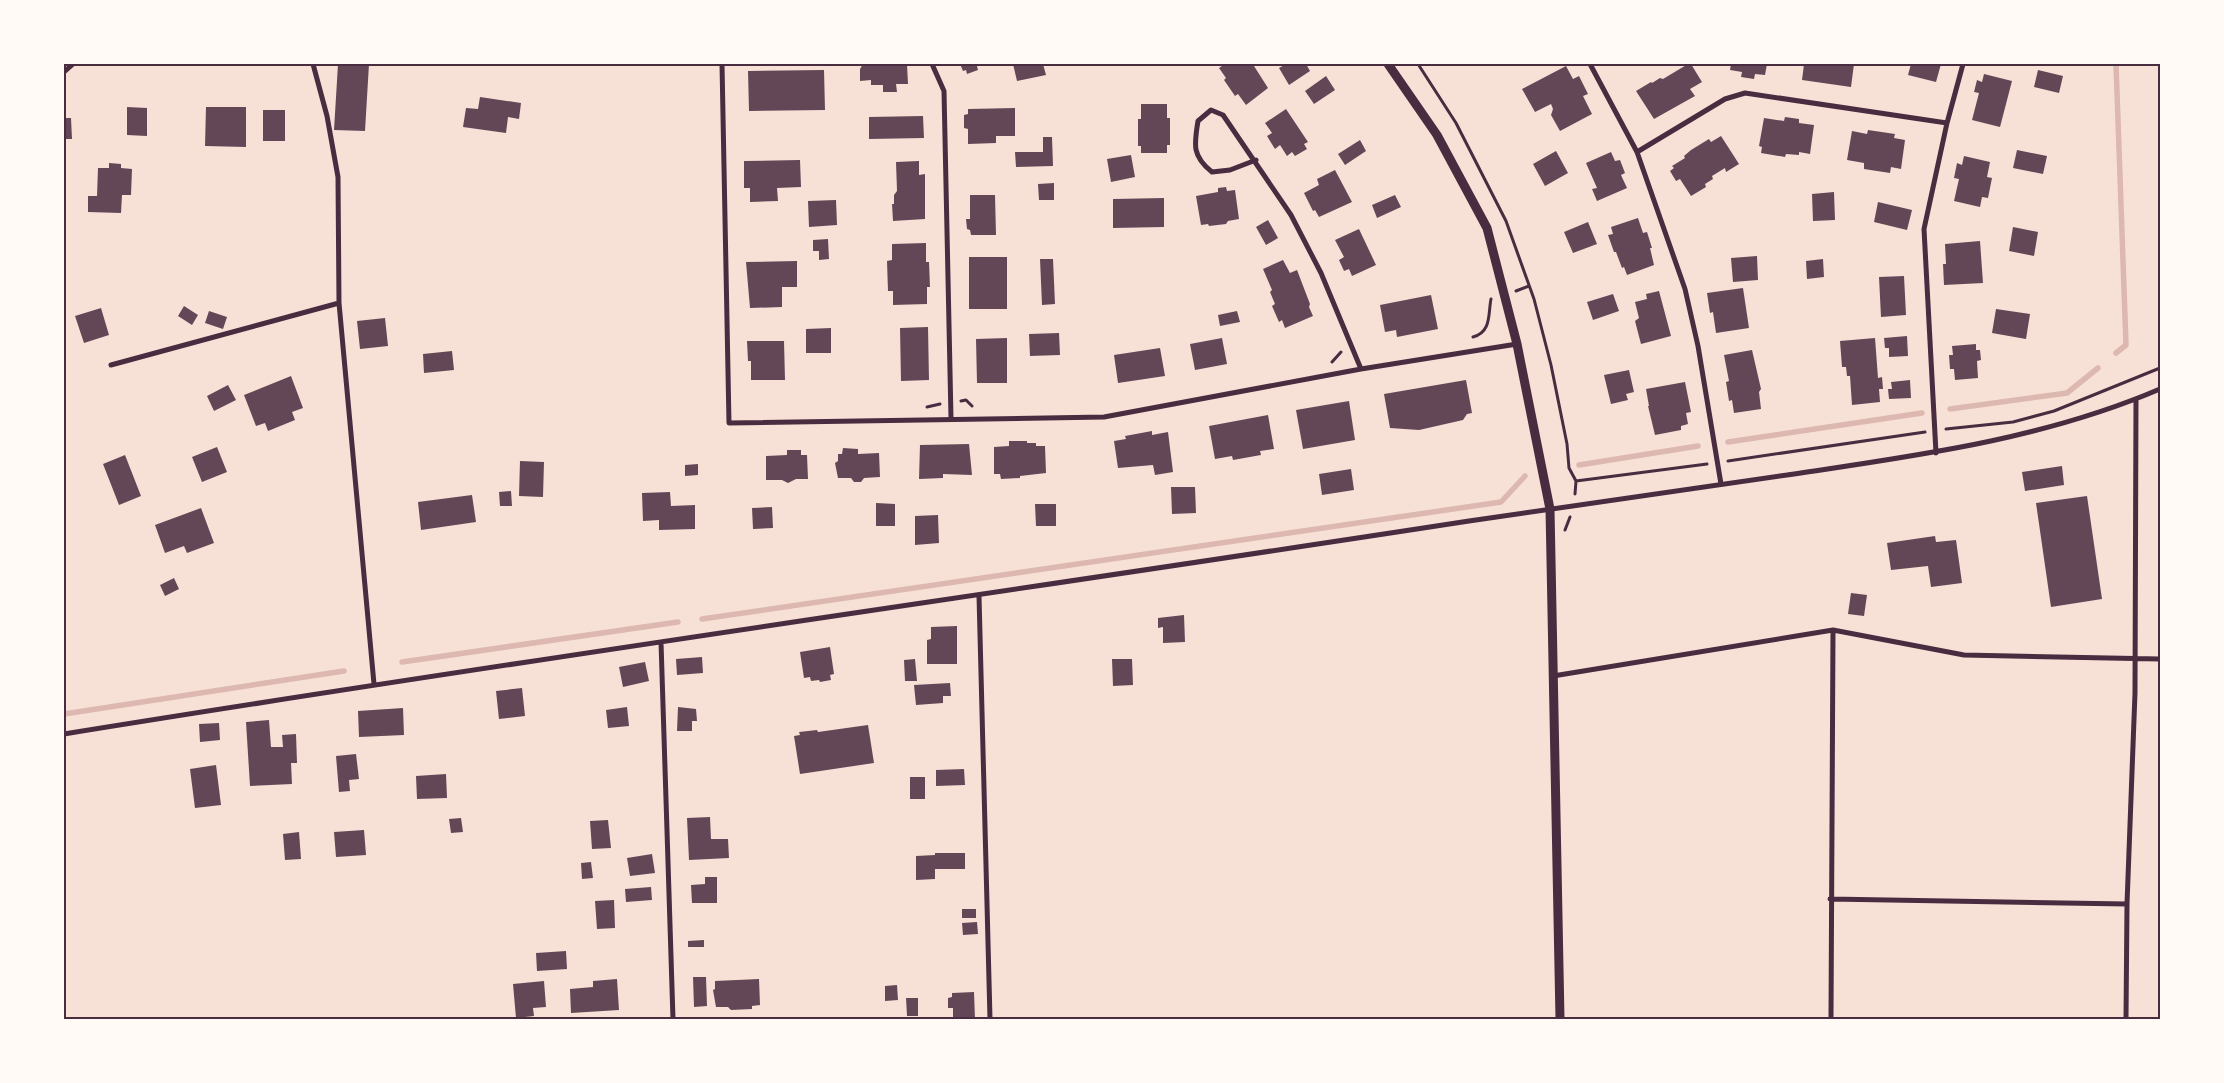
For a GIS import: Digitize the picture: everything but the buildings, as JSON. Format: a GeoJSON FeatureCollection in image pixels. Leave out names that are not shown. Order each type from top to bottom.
{"type":"FeatureCollection","features":[{"type":"Feature","properties":{"kind":"street"},"geometry":{"type":"LineString","coordinates":[[64,72],[73,64]]}},
{"type":"Feature","properties":{"kind":"street"},"geometry":{"type":"LineString","coordinates":[[313,64],[328,116],[338,177],[339,303],[374,684]]}},
{"type":"Feature","properties":{"kind":"street"},"geometry":{"type":"LineString","coordinates":[[722,64],[729,423],[1104,417],[1361,369],[1517,344]]}},
{"type":"Feature","properties":{"kind":"street"},"geometry":{"type":"LineString","coordinates":[[932,64],[944,91],[951,418]]}},
{"type":"Feature","properties":{"kind":"street"},"geometry":{"type":"LineString","coordinates":[[1388,64],[1437,135],[1486,228],[1517,344],[1550,509],[1560,1019]]}},
{"type":"Feature","properties":{"kind":"street"},"geometry":{"type":"LineString","coordinates":[[1590,64],[1637,152],[1685,289],[1698,346],[1721,484]]}},
{"type":"Feature","properties":{"kind":"street"},"geometry":{"type":"LineString","coordinates":[[1936,453],[1924,228],[1947,123],[1963,64]]}},
{"type":"Feature","properties":{"kind":"street"},"geometry":{"type":"LineString","coordinates":[[1637,152],[1725,99],[1745,93],[1947,123]]}},
{"type":"Feature","properties":{"kind":"street"},"geometry":{"type":"LineString","coordinates":[[1256,160],[1230,170],[1212,172],[1200,162],[1195,142],[1198,121],[1211,110],[1223,115],[1256,160],[1291,216],[1317,265],[1361,369]]}},
{"type":"Feature","properties":{"kind":"street"},"geometry":{"type":"LineString","coordinates":[[111,365],[339,303]]}},
{"type":"Feature","properties":{"kind":"street"},"geometry":{"type":"LineString","coordinates":[[64,734],[374,684],[1936,453],[2034,433],[2136,399],[2160,389]]}},
{"type":"Feature","properties":{"kind":"street"},"geometry":{"type":"LineString","coordinates":[[2126,1019],[2136,658],[2136,399]]}},
{"type":"Feature","properties":{"kind":"street"},"geometry":{"type":"LineString","coordinates":[[979,596],[990,1019]]}},
{"type":"Feature","properties":{"kind":"street"},"geometry":{"type":"LineString","coordinates":[[1553,676],[1833,630],[1964,656],[2160,659]]}},
{"type":"Feature","properties":{"kind":"street"},"geometry":{"type":"LineString","coordinates":[[1831,1019],[1830,899],[1833,630]]}},
{"type":"Feature","properties":{"kind":"street"},"geometry":{"type":"LineString","coordinates":[[661,642],[673,1019]]}},
{"type":"Feature","properties":{"kind":"street"},"geometry":{"type":"LineString","coordinates":[[1830,899],[2128,904]]}},
{"type":"Feature","properties":{"kind":"path"},"geometry":{"type":"LineString","coordinates":[[1467,338],[1477,337],[1486,329],[1490,318],[1490,300],[1530,286]]}},
{"type":"Feature","properties":{"kind":"path"},"geometry":{"type":"LineString","coordinates":[[1330,363],[1341,352],[1353,348]]}},
{"type":"Feature","properties":{"kind":"path"},"geometry":{"type":"LineString","coordinates":[[1576,481],[1934,430],[2013,422],[2046,413],[2160,368]]}},
{"type":"Feature","properties":{"kind":"path"},"geometry":{"type":"LineString","coordinates":[[926,408],[934,404],[966,400],[971,406],[980,406]]}},
{"type":"Feature","properties":{"kind":"waterway"},"geometry":{"type":"LineString","coordinates":[[2116,64],[2126,345],[2116,353]]}},
{"type":"Feature","properties":{"kind":"waterway"},"geometry":{"type":"LineString","coordinates":[[1950,409],[2067,393],[2098,368]]}},
{"type":"Feature","properties":{"kind":"waterway"},"geometry":{"type":"LineString","coordinates":[[1728,442],[1922,413]]}},
{"type":"Feature","properties":{"kind":"waterway"},"geometry":{"type":"LineString","coordinates":[[1579,465],[1698,446]]}},
{"type":"Feature","properties":{"kind":"waterway"},"geometry":{"type":"LineString","coordinates":[[702,619],[1501,502],[1525,476]]}},
{"type":"Feature","properties":{"kind":"waterway"},"geometry":{"type":"LineString","coordinates":[[402,662],[678,622]]}},
{"type":"Feature","properties":{"kind":"waterway"},"geometry":{"type":"LineString","coordinates":[[64,714],[344,671]]}}]}
